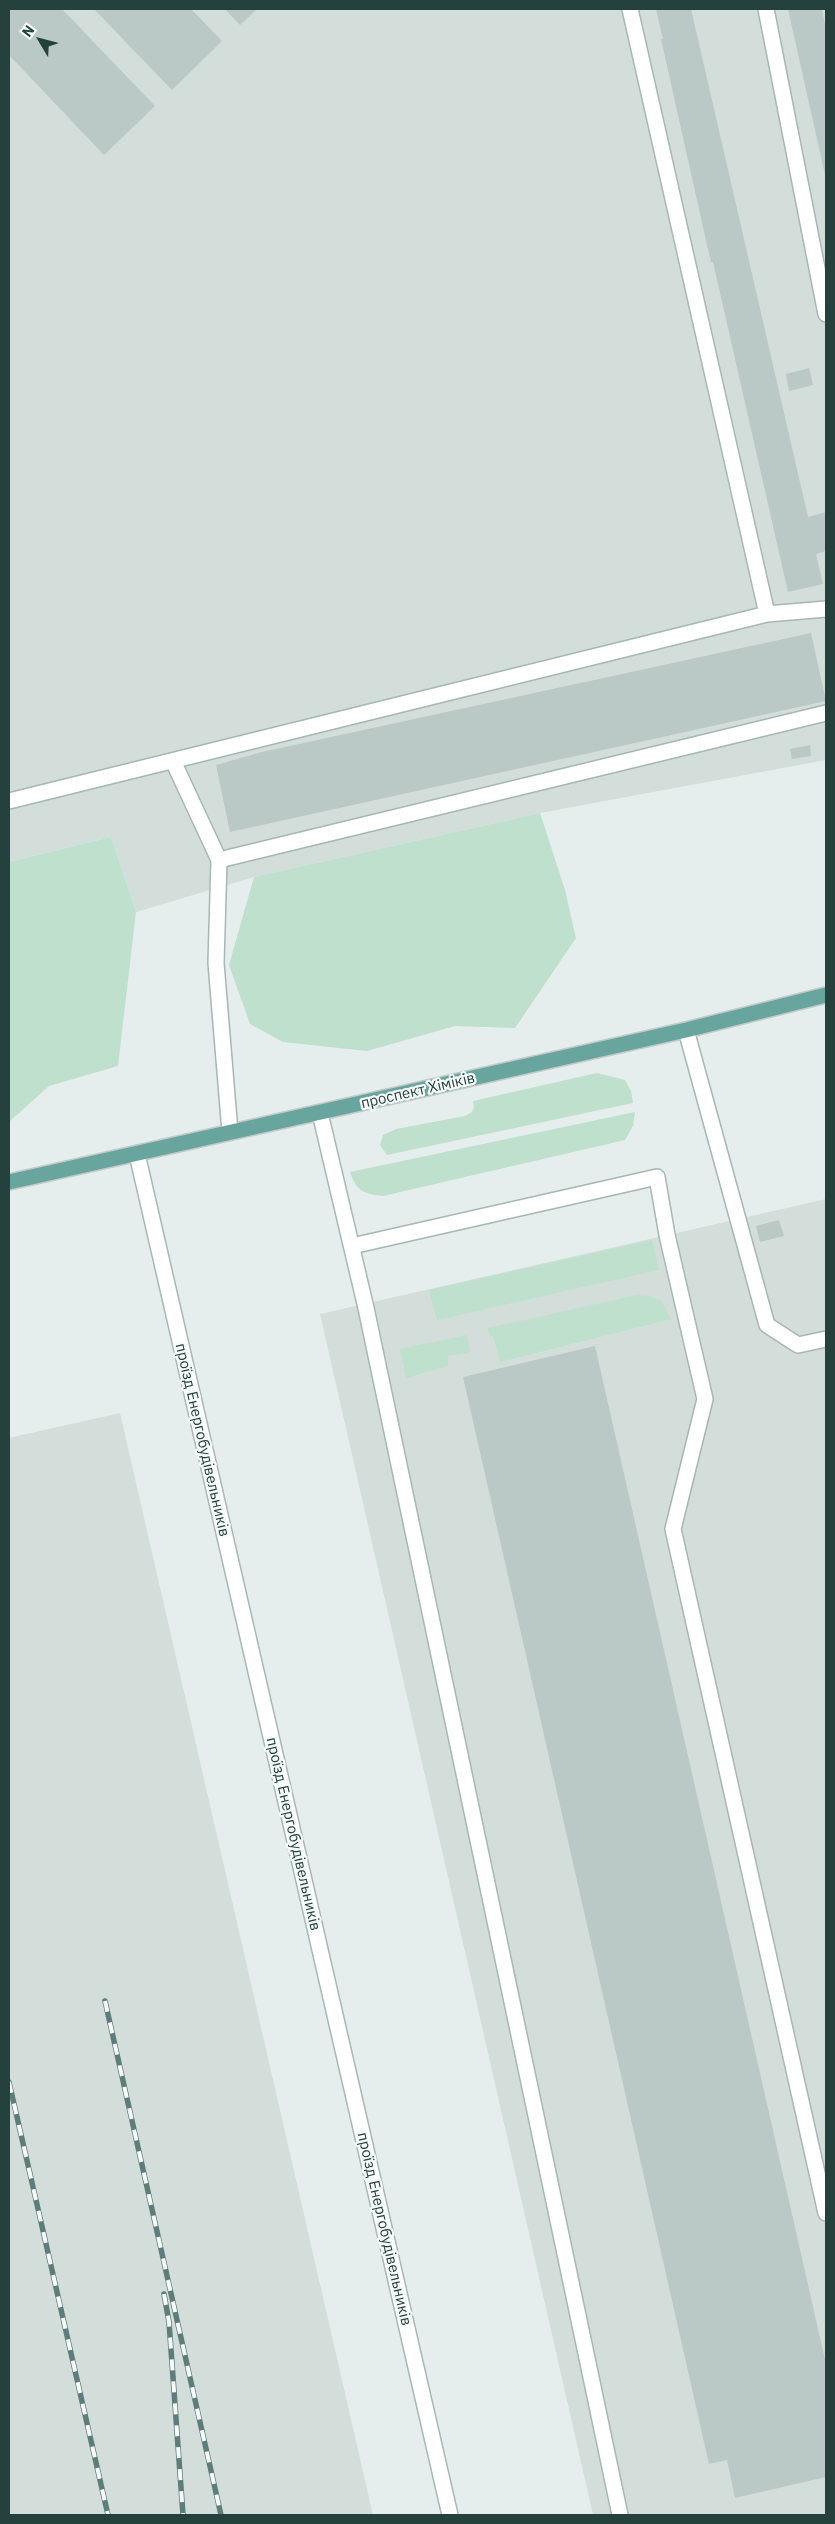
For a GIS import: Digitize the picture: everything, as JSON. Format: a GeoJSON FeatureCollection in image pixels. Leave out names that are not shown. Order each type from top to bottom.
{"type":"FeatureCollection","features":[{"type":"Feature","properties":{"kind":"main road","name":"проспект Хіміків"},"geometry":{"type":"LineString","coordinates":[[9,1182],[686,1030],[826,994]]}},
{"type":"Feature","properties":{"kind":"street"},"geometry":{"type":"LineString","coordinates":[[630,9],[767,614]]}},
{"type":"Feature","properties":{"kind":"street"},"geometry":{"type":"LineString","coordinates":[[766,9],[826,314]]}},
{"type":"Feature","properties":{"kind":"street"},"geometry":{"type":"LineString","coordinates":[[9,801],[767,614],[826,609]]}},
{"type":"Feature","properties":{"kind":"street"},"geometry":{"type":"LineString","coordinates":[[219,860],[826,713]]}},
{"type":"Feature","properties":{"kind":"street"},"geometry":{"type":"LineString","coordinates":[[173,761],[219,860],[216,963],[230,1132]]}},
{"type":"Feature","properties":{"kind":"street"},"geometry":{"type":"LineString","coordinates":[[686,1030],[767,1325],[798,1345],[826,1339]]}},
{"type":"Feature","properties":{"kind":"street"},"geometry":{"type":"LineString","coordinates":[[320,1113],[352,1246],[620,2515]]}},
{"type":"Feature","properties":{"kind":"street","name":"проїзд Енергобудівельників"},"geometry":{"type":"LineString","coordinates":[[137,1154],[450,2515]]}},
{"type":"Feature","properties":{"kind":"street"},"geometry":{"type":"LineString","coordinates":[[352,1246],[657,1178],[667,1235],[705,1399],[673,1529],[826,2213]]}},
{"type":"Feature","properties":{"kind":"shaded area"},"geometry":{"type":"Polygon","coordinates":[[[9,9],[826,9],[826,760],[540,813],[254,877],[136,912],[111,837],[9,862],[9,9]]]}},
{"type":"Feature","properties":{"kind":"shaded area"},"geometry":{"type":"Polygon","coordinates":[[[826,1199],[826,2515],[593,2515],[320,1314],[826,1199]]]}},
{"type":"Feature","properties":{"kind":"shaded area"},"geometry":{"type":"Polygon","coordinates":[[[120,1413],[373,2515],[9,2515],[9,1438],[120,1413]]]}},
{"type":"Feature","properties":{"kind":"green space"},"geometry":{"type":"Polygon","coordinates":[[[540,813],[565,890],[576,938],[515,1028],[455,1026],[367,1051],[283,1042],[250,1024],[229,965],[254,877],[540,813]]]}},
{"type":"Feature","properties":{"kind":"green space"},"geometry":{"type":"Polygon","coordinates":[[[111,837],[136,912],[118,1066],[49,1086],[9,1122],[9,862],[111,837]]]}},
{"type":"Feature","properties":{"kind":"green space"},"geometry":{"type":"Polygon","coordinates":[[[597,1073],[625,1080],[631,1091],[633,1103],[387,1155],[380,1145],[383,1135],[396,1129],[465,1116],[472,1112],[474,1107],[473,1101],[597,1073]]]}},
{"type":"Feature","properties":{"kind":"green space"},"geometry":{"type":"Polygon","coordinates":[[[635,1112],[633,1126],[625,1140],[383,1196],[366,1193],[358,1187],[350,1172],[635,1112]]]}},
{"type":"Feature","properties":{"kind":"green space"},"geometry":{"type":"Polygon","coordinates":[[[652,1240],[659,1270],[437,1320],[429,1290],[652,1240]]]}},
{"type":"Feature","properties":{"kind":"green space"},"geometry":{"type":"Polygon","coordinates":[[[637,1295],[648,1296],[662,1301],[671,1319],[500,1362],[493,1336],[490,1336],[488,1328],[637,1295]]]}},
{"type":"Feature","properties":{"kind":"green space"},"geometry":{"type":"Polygon","coordinates":[[[467,1335],[470,1352],[448,1356],[448,1366],[406,1378],[400,1349],[467,1335]]]}},
{"type":"Feature","properties":{"kind":"building"},"geometry":{"type":"Polygon","coordinates":[[[9,9],[62,9],[155,106],[104,155],[9,55],[9,9]]]}},
{"type":"Feature","properties":{"kind":"building"},"geometry":{"type":"Polygon","coordinates":[[[94,9],[191,9],[222,41],[172,90],[94,9]]]}},
{"type":"Feature","properties":{"kind":"building"},"geometry":{"type":"Polygon","coordinates":[[[225,9],[257,9],[240,25],[225,9]]]}},
{"type":"Feature","properties":{"kind":"building"},"geometry":{"type":"Polygon","coordinates":[[[656,9],[691,9],[808,517],[826,512],[826,551],[816,554],[823,584],[788,592],[713,262],[711,262],[707,245],[656,9]]]}},
{"type":"Feature","properties":{"kind":"building"},"geometry":{"type":"Polygon","coordinates":[[[788,9],[822,9],[826,30],[826,179],[788,9]]]}},
{"type":"Feature","properties":{"kind":"building"},"geometry":{"type":"Polygon","coordinates":[[[809,368],[813,385],[789,391],[786,374],[809,368]]]}},
{"type":"Feature","properties":{"kind":"building"},"geometry":{"type":"Polygon","coordinates":[[[811,633],[826,701],[230,832],[216,765],[262,752],[811,633]]]}},
{"type":"Feature","properties":{"kind":"building"},"geometry":{"type":"Polygon","coordinates":[[[810,745],[811,756],[792,759],[790,749],[810,745]]]}},
{"type":"Feature","properties":{"kind":"building"},"geometry":{"type":"Polygon","coordinates":[[[779,1220],[784,1236],[760,1242],[756,1226],[779,1220]]]}},
{"type":"Feature","properties":{"kind":"building"},"geometry":{"type":"Polygon","coordinates":[[[595,1346],[826,2364],[826,2477],[735,2498],[727,2460],[709,2464],[463,1377],[595,1346]]]}},
{"type":"Feature","properties":{"kind":"railway"},"geometry":{"type":"LineString","coordinates":[[105,2001],[221,2515]]}},
{"type":"Feature","properties":{"kind":"railway"},"geometry":{"type":"LineString","coordinates":[[9,2082],[108,2515]]}},
{"type":"Feature","properties":{"kind":"railway"},"geometry":{"type":"LineString","coordinates":[[164,2294],[169,2322],[183,2515]]}}]}
